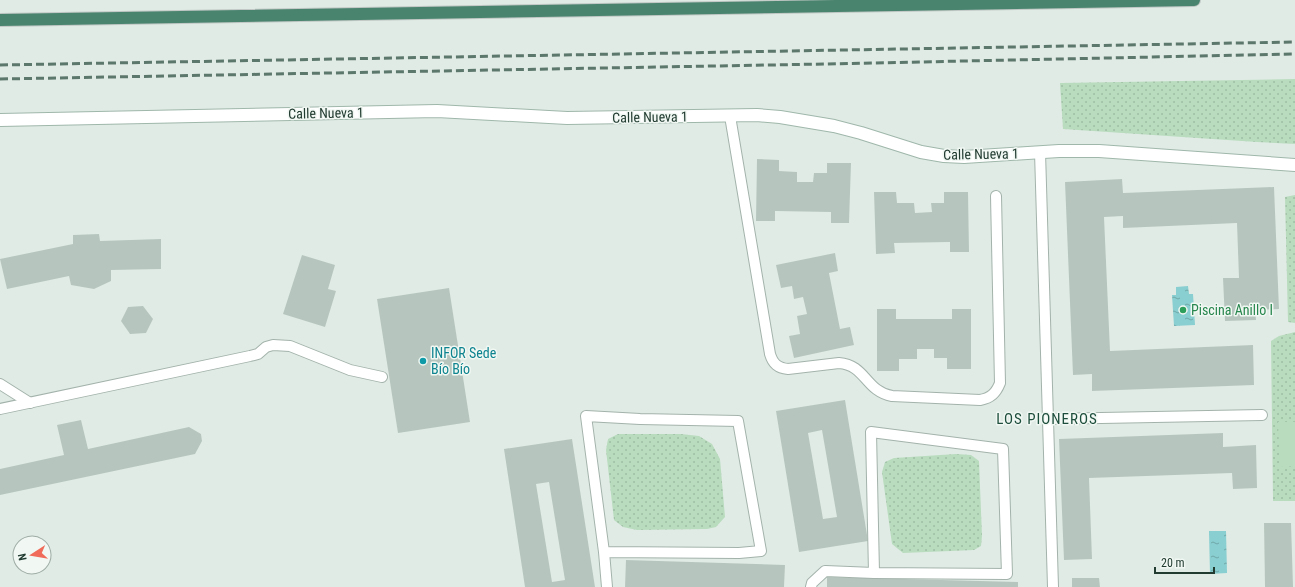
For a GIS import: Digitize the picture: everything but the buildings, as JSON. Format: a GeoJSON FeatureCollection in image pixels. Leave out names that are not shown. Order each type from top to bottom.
{"type":"FeatureCollection","features":[{"type":"Feature","properties":{"kind":"highway"},"geometry":{"type":"LineString","coordinates":[[0,20],[1194,0]]}},
{"type":"Feature","properties":{"kind":"main road","name":"Calle Nueva 1"},"geometry":{"type":"LineString","coordinates":[[0,120],[437,111],[567,118],[757,115],[780,116],[807,120],[861,133],[921,152],[944,156],[964,157],[1059,151],[1099,151],[1295,165]]}},
{"type":"Feature","properties":{"kind":"lane"},"geometry":{"type":"LineString","coordinates":[[730,116],[770,354],[772,361],[777,366],[782,368],[788,369],[846,363],[860,371],[874,388],[881,393],[892,396],[980,400],[993,395],[1000,383],[996,196]]}},
{"type":"Feature","properties":{"kind":"lane"},"geometry":{"type":"LineString","coordinates":[[1040,152],[1053,587]]}},
{"type":"Feature","properties":{"kind":"lane"},"geometry":{"type":"LineString","coordinates":[[0,409],[250,356],[258,354],[273,345],[290,346],[350,370],[382,377]]}},
{"type":"Feature","properties":{"kind":"lane"},"geometry":{"type":"LineString","coordinates":[[0,384],[30,403]]}},
{"type":"Feature","properties":{"kind":"lane"},"geometry":{"type":"LineString","coordinates":[[1047,419],[1262,415]]}},
{"type":"Feature","properties":{"kind":"lane"},"geometry":{"type":"LineString","coordinates":[[604,552],[761,551],[738,421],[640,419],[586,416],[604,552],[607,587]]}},
{"type":"Feature","properties":{"kind":"lane"},"geometry":{"type":"LineString","coordinates":[[812,587],[812,583],[826,571],[874,573],[1008,574],[1003,449],[870,432],[874,573]]}},
{"type":"Feature","properties":{"kind":"green space"},"geometry":{"type":"Polygon","coordinates":[[[1295,79],[1295,144],[1063,129],[1060,83],[1295,79]]]}},
{"type":"Feature","properties":{"kind":"green space"},"geometry":{"type":"Polygon","coordinates":[[[1295,195],[1295,323],[1288,322],[1285,197],[1295,195]]]}},
{"type":"Feature","properties":{"kind":"green space"},"geometry":{"type":"Polygon","coordinates":[[[1295,332],[1295,501],[1273,501],[1271,341],[1279,336],[1295,332]]]}},
{"type":"Feature","properties":{"kind":"green space"},"geometry":{"type":"Polygon","coordinates":[[[1278,422],[1295,422],[1295,466],[1280,467],[1278,422]]]}},
{"type":"Feature","properties":{"kind":"green space"},"geometry":{"type":"Polygon","coordinates":[[[618,434],[681,434],[699,436],[712,444],[720,459],[725,517],[716,527],[707,529],[637,530],[623,527],[614,520],[606,450],[608,439],[618,434]]]}},
{"type":"Feature","properties":{"kind":"green space"},"geometry":{"type":"Polygon","coordinates":[[[956,454],[971,455],[979,461],[982,536],[981,546],[974,550],[903,553],[892,544],[882,472],[885,462],[894,458],[956,454]]]}},
{"type":"Feature","properties":{"kind":"water","name":"Piscina Anillo I"},"geometry":{"type":"Polygon","coordinates":[[[1188,286],[1189,294],[1193,294],[1195,325],[1174,326],[1172,295],[1176,295],[1176,287],[1188,286]]]}},
{"type":"Feature","properties":{"kind":"water"},"geometry":{"type":"Polygon","coordinates":[[[1209,531],[1226,531],[1227,573],[1210,574],[1209,531]]]}},
{"type":"Feature","properties":{"kind":"railway"},"geometry":{"type":"LineString","coordinates":[[0,65],[1295,42]]}},
{"type":"Feature","properties":{"kind":"railway"},"geometry":{"type":"LineString","coordinates":[[0,79],[1295,54]]}},
{"type":"Feature","properties":{"kind":"place","name":"Piscina Anillo I"},"geometry":{"type":"Point","coordinates":[1183,310]}},
{"type":"Feature","properties":{"kind":"place","name":"INFOR Sede Bío Bío"},"geometry":{"type":"Point","coordinates":[423,361]}},
{"type":"Feature","properties":{"kind":"district","name":"LOS PIONEROS"},"geometry":{"type":"Point","coordinates":[1047,419]}}]}
